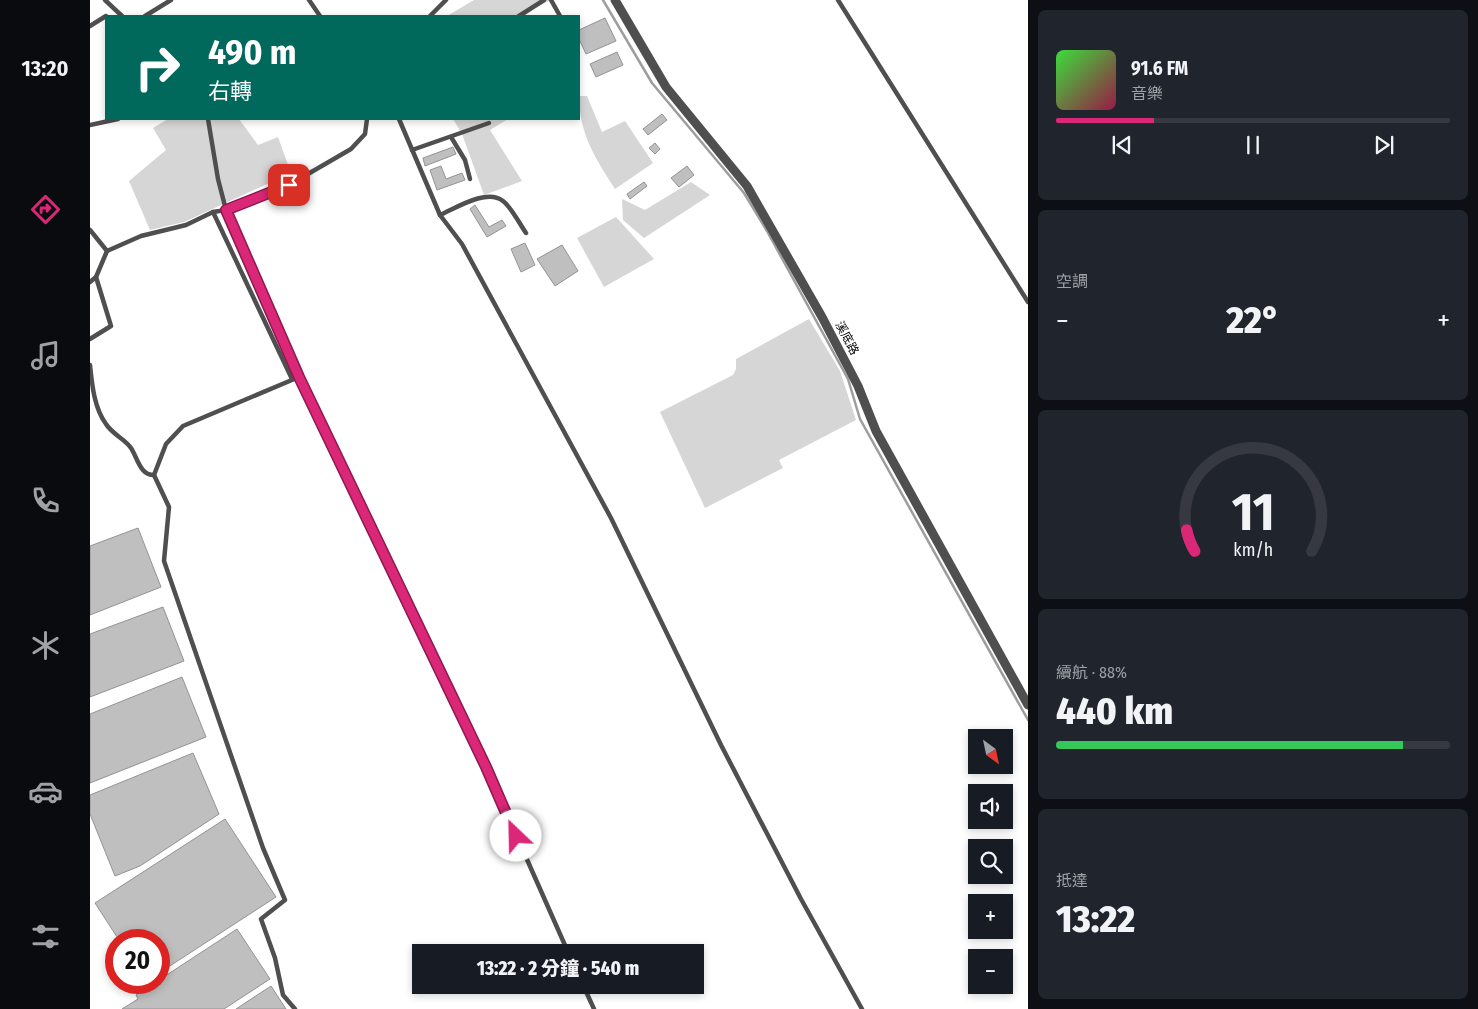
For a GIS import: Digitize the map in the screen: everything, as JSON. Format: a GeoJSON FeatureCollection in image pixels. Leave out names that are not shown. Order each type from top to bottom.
{"type":"FeatureCollection","features":[{"type":"Feature","properties":{"kind":"street","name":"溪底路"},"geometry":{"type":"LineString","coordinates":[[615,0],[632,33],[666,87],[747,186],[822,317],[858,386],[876,431],[1028,705]]}},
{"type":"Feature","properties":{"kind":"lane"},"geometry":{"type":"LineString","coordinates":[[105,0],[115,12],[120,15]]}},
{"type":"Feature","properties":{"kind":"lane"},"geometry":{"type":"LineString","coordinates":[[147,15],[171,0]]}},
{"type":"Feature","properties":{"kind":"lane"},"geometry":{"type":"LineString","coordinates":[[309,0],[319,15]]}},
{"type":"Feature","properties":{"kind":"lane"},"geometry":{"type":"LineString","coordinates":[[431,15],[446,0]]}},
{"type":"Feature","properties":{"kind":"lane"},"geometry":{"type":"LineString","coordinates":[[521,15],[544,0]]}},
{"type":"Feature","properties":{"kind":"lane"},"geometry":{"type":"LineString","coordinates":[[551,0],[559,15]]}},
{"type":"Feature","properties":{"kind":"lane"},"geometry":{"type":"LineString","coordinates":[[838,0],[1028,302]]}},
{"type":"Feature","properties":{"kind":"lane"},"geometry":{"type":"LineString","coordinates":[[108,15],[115,12]]}},
{"type":"Feature","properties":{"kind":"lane"},"geometry":{"type":"LineString","coordinates":[[90,26],[105,17]]}},
{"type":"Feature","properties":{"kind":"lane"},"geometry":{"type":"LineString","coordinates":[[90,125],[113,120]]}},
{"type":"Feature","properties":{"kind":"lane"},"geometry":{"type":"LineString","coordinates":[[208,120],[218,179],[226,210],[299,377],[486,767],[564,944]]}},
{"type":"Feature","properties":{"kind":"lane"},"geometry":{"type":"LineString","coordinates":[[90,282],[96,277],[107,251],[141,236],[186,225],[212,212],[226,210],[289,185],[351,149],[365,134],[367,120]]}},
{"type":"Feature","properties":{"kind":"lane"},"geometry":{"type":"LineString","coordinates":[[399,120],[440,215],[470,260],[611,518],[730,762],[801,899],[862,1009]]}},
{"type":"Feature","properties":{"kind":"lane"},"geometry":{"type":"LineString","coordinates":[[412,150],[489,123]]}},
{"type":"Feature","properties":{"kind":"lane"},"geometry":{"type":"LineString","coordinates":[[451,137],[465,160],[470,180]]}},
{"type":"Feature","properties":{"kind":"lane"},"geometry":{"type":"LineString","coordinates":[[440,215],[476,200],[492,196],[503,201],[526,233]]}},
{"type":"Feature","properties":{"kind":"lane"},"geometry":{"type":"LineString","coordinates":[[212,212],[292,379]]}},
{"type":"Feature","properties":{"kind":"lane"},"geometry":{"type":"LineString","coordinates":[[90,230],[107,251]]}},
{"type":"Feature","properties":{"kind":"lane"},"geometry":{"type":"LineString","coordinates":[[90,339],[111,326],[96,277]]}},
{"type":"Feature","properties":{"kind":"lane"},"geometry":{"type":"LineString","coordinates":[[90,365],[94,394],[106,424],[130,447],[142,470],[149,475],[154,475]]}},
{"type":"Feature","properties":{"kind":"lane"},"geometry":{"type":"LineString","coordinates":[[294,1009],[284,995],[275,958],[262,919],[285,900],[263,848],[164,561],[169,507],[154,475],[166,444],[184,426],[299,377]]}},
{"type":"Feature","properties":{"kind":"lane"},"geometry":{"type":"LineString","coordinates":[[587,994],[594,1009]]}},
{"type":"Feature","properties":{"kind":"shaded area"},"geometry":{"type":"Polygon","coordinates":[[[474,0],[550,0],[523,15],[449,15],[474,0]]]}},
{"type":"Feature","properties":{"kind":"shaded area"},"geometry":{"type":"Polygon","coordinates":[[[580,96],[587,96],[602,132],[625,121],[653,163],[615,189],[590,146],[582,122],[580,96]]]}},
{"type":"Feature","properties":{"kind":"shaded area"},"geometry":{"type":"Polygon","coordinates":[[[166,120],[240,120],[258,145],[278,137],[291,173],[184,222],[150,230],[129,181],[166,150],[153,128],[166,120]]]}},
{"type":"Feature","properties":{"kind":"shaded area"},"geometry":{"type":"Polygon","coordinates":[[[454,120],[506,120],[490,130],[522,181],[484,195],[462,134],[454,120]]]}},
{"type":"Feature","properties":{"kind":"shaded area"},"geometry":{"type":"Polygon","coordinates":[[[691,182],[710,195],[644,238],[623,220],[622,199],[645,210],[691,182]]]}},
{"type":"Feature","properties":{"kind":"shaded area"},"geometry":{"type":"Polygon","coordinates":[[[616,217],[654,259],[604,287],[577,238],[616,217]]]}},
{"type":"Feature","properties":{"kind":"shaded area"},"geometry":{"type":"Polygon","coordinates":[[[809,319],[840,371],[856,420],[779,460],[783,468],[705,508],[660,412],[733,375],[736,369],[736,359],[809,319]]]}},
{"type":"Feature","properties":{"kind":"building"},"geometry":{"type":"Polygon","coordinates":[[[605,18],[616,41],[586,54],[580,41],[580,30],[605,18]]]}},
{"type":"Feature","properties":{"kind":"building"},"geometry":{"type":"Polygon","coordinates":[[[617,52],[623,65],[596,77],[590,64],[617,52]]]}},
{"type":"Feature","properties":{"kind":"building"},"geometry":{"type":"Polygon","coordinates":[[[662,114],[667,120],[648,135],[643,129],[662,114]]]}},
{"type":"Feature","properties":{"kind":"building"},"geometry":{"type":"Polygon","coordinates":[[[655,143],[660,149],[655,154],[649,148],[655,143]]]}},
{"type":"Feature","properties":{"kind":"building"},"geometry":{"type":"Polygon","coordinates":[[[453,147],[456,154],[425,166],[423,158],[453,147]]]}},
{"type":"Feature","properties":{"kind":"building"},"geometry":{"type":"Polygon","coordinates":[[[441,166],[446,179],[462,173],[465,180],[437,190],[430,170],[441,166]]]}},
{"type":"Feature","properties":{"kind":"building"},"geometry":{"type":"Polygon","coordinates":[[[687,166],[694,175],[679,187],[671,178],[687,166]]]}},
{"type":"Feature","properties":{"kind":"building"},"geometry":{"type":"Polygon","coordinates":[[[644,182],[647,186],[630,199],[627,194],[644,182]]]}},
{"type":"Feature","properties":{"kind":"building"},"geometry":{"type":"Polygon","coordinates":[[[475,205],[489,227],[502,220],[506,226],[487,237],[470,209],[475,205]]]}},
{"type":"Feature","properties":{"kind":"building"},"geometry":{"type":"Polygon","coordinates":[[[525,243],[535,265],[521,272],[511,249],[525,243]]]}},
{"type":"Feature","properties":{"kind":"building"},"geometry":{"type":"Polygon","coordinates":[[[562,245],[578,271],[555,286],[537,259],[562,245]]]}},
{"type":"Feature","properties":{"kind":"building"},"geometry":{"type":"Polygon","coordinates":[[[138,528],[161,587],[90,615],[90,546],[138,528]]]}},
{"type":"Feature","properties":{"kind":"building"},"geometry":{"type":"Polygon","coordinates":[[[163,607],[184,661],[90,697],[90,634],[163,607]]]}},
{"type":"Feature","properties":{"kind":"building"},"geometry":{"type":"Polygon","coordinates":[[[182,677],[206,737],[90,783],[90,714],[182,677]]]}},
{"type":"Feature","properties":{"kind":"building"},"geometry":{"type":"Polygon","coordinates":[[[193,753],[219,814],[140,866],[115,876],[90,814],[90,795],[193,753]]]}},
{"type":"Feature","properties":{"kind":"building"},"geometry":{"type":"Polygon","coordinates":[[[225,819],[276,897],[170,966],[170,929],[112,929],[95,903],[225,819]]]}},
{"type":"Feature","properties":{"kind":"building"},"geometry":{"type":"Polygon","coordinates":[[[237,929],[270,979],[224,1009],[122,1009],[138,999],[136,995],[137,994],[170,994],[170,973],[237,929]]]}},
{"type":"Feature","properties":{"kind":"building"},"geometry":{"type":"Polygon","coordinates":[[[271,986],[286,1009],[236,1009],[271,986]]]}},
{"type":"Feature","properties":{"kind":"waterway"},"geometry":{"type":"LineString","coordinates":[[603,0],[652,83],[744,193],[767,231],[848,379],[860,419],[1028,720]]}},
{"type":"Feature","properties":{"kind":"route"},"geometry":{"type":"LineString","coordinates":[[289,185],[226,210],[299,377],[486,767],[516,836]]}}]}
